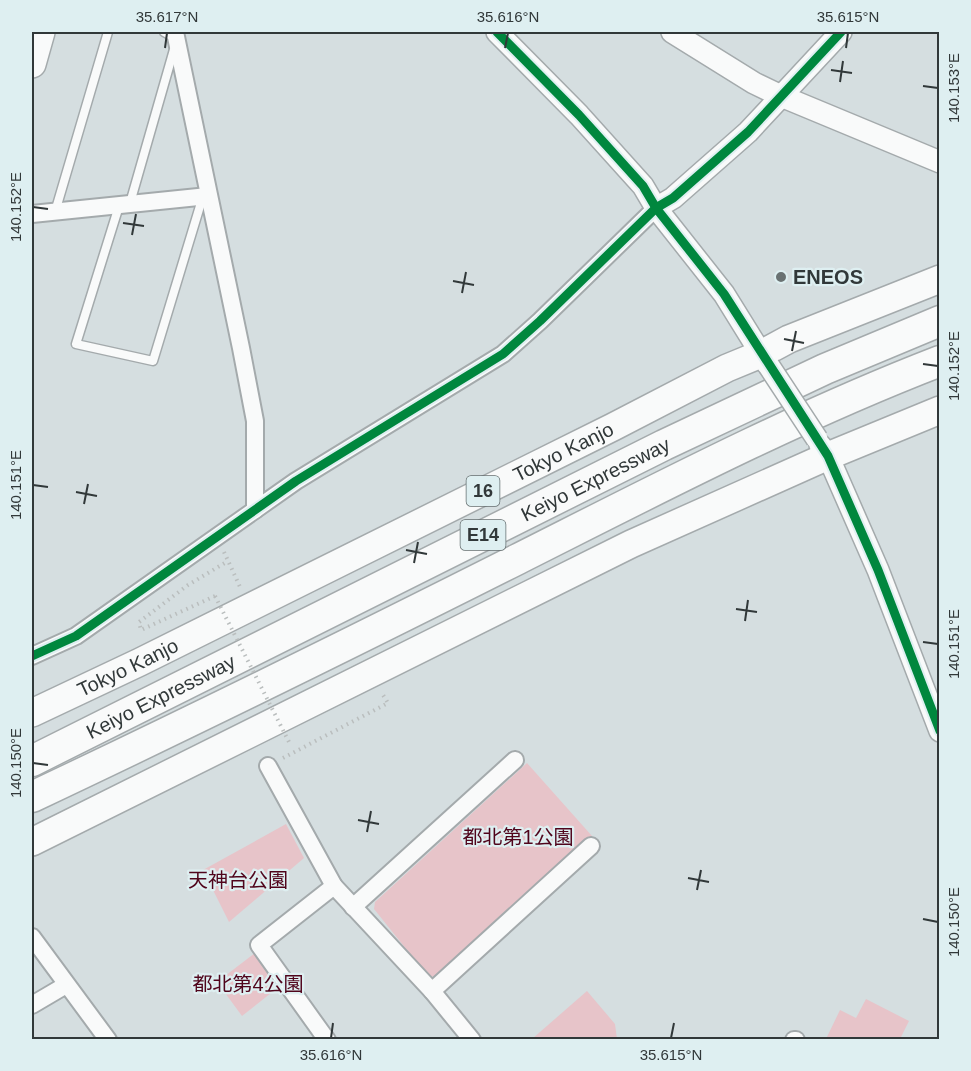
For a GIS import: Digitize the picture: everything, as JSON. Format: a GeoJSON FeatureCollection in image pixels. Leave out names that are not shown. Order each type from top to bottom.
{"type":"FeatureCollection","features":[{"type":"Feature","properties":{"kind":"highway"},"geometry":{"type":"LineString","coordinates":[[32,64],[41,32]]}},
{"type":"Feature","properties":{"kind":"highway","name":"Tokyo Kanjo"},"geometry":{"type":"LineString","coordinates":[[32,713],[728,368],[765,360],[789,339],[939,279]]}},
{"type":"Feature","properties":{"kind":"highway","name":"Keiyo Expressway"},"geometry":{"type":"LineString","coordinates":[[32,761],[664,445],[825,369],[939,321]]}},
{"type":"Feature","properties":{"kind":"highway","name":"Keiyo Expressway"},"geometry":{"type":"LineString","coordinates":[[32,797],[168,733],[675,480],[834,404],[939,360]]}},
{"type":"Feature","properties":{"kind":"highway"},"geometry":{"type":"LineString","coordinates":[[32,842],[823,448],[939,410]]}},
{"type":"Feature","properties":{"kind":"street"},"geometry":{"type":"LineString","coordinates":[[497,32],[587,124],[643,186],[656,208],[724,294],[823,448],[934,700],[939,731]]}},
{"type":"Feature","properties":{"kind":"street"},"geometry":{"type":"LineString","coordinates":[[672,32],[754,83],[939,162]]}},
{"type":"Feature","properties":{"kind":"street"},"geometry":{"type":"LineString","coordinates":[[32,656],[76,636],[296,481],[503,354],[656,208],[673,198],[748,132],[841,32]]}},
{"type":"Feature","properties":{"kind":"street"},"geometry":{"type":"LineString","coordinates":[[172,34],[255,421],[255,510]]}},
{"type":"Feature","properties":{"kind":"street"},"geometry":{"type":"LineString","coordinates":[[32,214],[208,196]]}},
{"type":"Feature","properties":{"kind":"street"},"geometry":{"type":"LineString","coordinates":[[353,907],[515,760]]}},
{"type":"Feature","properties":{"kind":"street"},"geometry":{"type":"LineString","coordinates":[[273,764],[334,886],[432,991],[472,1040]]}},
{"type":"Feature","properties":{"kind":"street"},"geometry":{"type":"LineString","coordinates":[[432,991],[591,846]]}},
{"type":"Feature","properties":{"kind":"street"},"geometry":{"type":"LineString","coordinates":[[327,1040],[259,945],[334,886]]}},
{"type":"Feature","properties":{"kind":"street"},"geometry":{"type":"LineString","coordinates":[[32,937],[108,1040]]}},
{"type":"Feature","properties":{"kind":"street"},"geometry":{"type":"LineString","coordinates":[[32,1005],[66,984]]}},
{"type":"Feature","properties":{"kind":"lane"},"geometry":{"type":"LineString","coordinates":[[55,212],[108,32]]}},
{"type":"Feature","properties":{"kind":"lane"},"geometry":{"type":"LineString","coordinates":[[172,34],[124,205],[76,344],[153,361],[200,206],[208,196]]}},
{"type":"Feature","properties":{"kind":"path"},"geometry":{"type":"LineString","coordinates":[[222,549],[242,593]]}},
{"type":"Feature","properties":{"kind":"path"},"geometry":{"type":"LineString","coordinates":[[228,561],[188,585],[139,622],[141,630],[215,596],[289,742]]}},
{"type":"Feature","properties":{"kind":"path"},"geometry":{"type":"LineString","coordinates":[[273,764],[388,703]]}},
{"type":"Feature","properties":{"kind":"green space","name":"都北第1公園"},"geometry":{"type":"Polygon","coordinates":[[[527,763],[592,836],[434,977],[427,975],[374,909],[375,902],[527,763]]]}},
{"type":"Feature","properties":{"kind":"green space","name":"天神台公園"},"geometry":{"type":"Polygon","coordinates":[[[286,824],[304,858],[229,922],[203,870],[286,824]]]}},
{"type":"Feature","properties":{"kind":"green space","name":"都北第4公園"},"geometry":{"type":"Polygon","coordinates":[[[255,953],[280,986],[242,1016],[217,982],[255,953]]]}},
{"type":"Feature","properties":{"kind":"green space"},"geometry":{"type":"Polygon","coordinates":[[[587,991],[615,1024],[617,1039],[532,1039],[587,991]]]}},
{"type":"Feature","properties":{"kind":"green space"},"geometry":{"type":"Polygon","coordinates":[[[866,999],[909,1021],[900,1039],[826,1039],[840,1010],[856,1018],[866,999]]]}},
{"type":"Feature","properties":{"kind":"cycle path"},"geometry":{"type":"LineString","coordinates":[[497,32],[579,115],[643,186],[656,208],[724,294],[828,456],[878,570],[940,731]]}},
{"type":"Feature","properties":{"kind":"cycle path"},"geometry":{"type":"LineString","coordinates":[[32,656],[76,636],[296,481],[503,354],[656,208],[673,198],[748,132],[841,32]]}},
{"type":"Feature","properties":{"kind":"place","name":"ENEOS"},"geometry":{"type":"Point","coordinates":[781,277]}}]}
